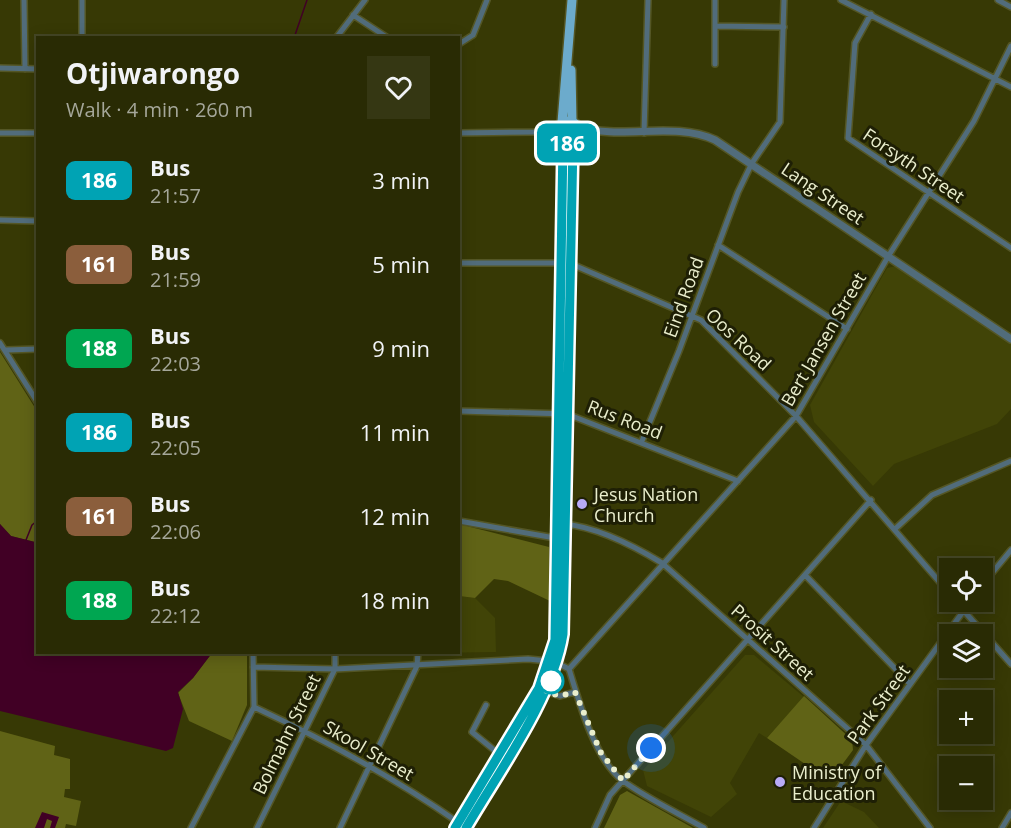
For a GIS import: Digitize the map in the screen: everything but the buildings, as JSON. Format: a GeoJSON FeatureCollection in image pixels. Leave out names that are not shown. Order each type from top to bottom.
{"type":"FeatureCollection","features":[{"type":"Feature","properties":{"kind":"highway"},"geometry":{"type":"LineString","coordinates":[[571,134],[557,131],[569,50],[572,0]]}},
{"type":"Feature","properties":{"kind":"highway"},"geometry":{"type":"LineString","coordinates":[[461,827],[542,690],[554,662],[564,623],[563,414],[571,134],[569,50]]}},
{"type":"Feature","properties":{"kind":"highway"},"geometry":{"type":"LineString","coordinates":[[560,123],[571,134]]}},
{"type":"Feature","properties":{"kind":"highway"},"geometry":{"type":"LineString","coordinates":[[554,662],[557,629],[555,538],[563,414]]}},
{"type":"Feature","properties":{"kind":"highway"},"geometry":{"type":"LineString","coordinates":[[461,827],[499,754],[530,711]]}},
{"type":"Feature","properties":{"kind":"street"},"geometry":{"type":"LineString","coordinates":[[24,0],[25,69]]}},
{"type":"Feature","properties":{"kind":"street"},"geometry":{"type":"LineString","coordinates":[[82,0],[82,36]]}},
{"type":"Feature","properties":{"kind":"street"},"geometry":{"type":"LineString","coordinates":[[337,36],[365,0]]}},
{"type":"Feature","properties":{"kind":"street"},"geometry":{"type":"LineString","coordinates":[[460,43],[473,35],[487,0]]}},
{"type":"Feature","properties":{"kind":"street"},"geometry":{"type":"LineString","coordinates":[[644,133],[648,0]]}},
{"type":"Feature","properties":{"kind":"street"},"geometry":{"type":"LineString","coordinates":[[715,0],[715,64]]}},
{"type":"Feature","properties":{"kind":"street","name":"Eind Road"},"geometry":{"type":"LineString","coordinates":[[642,441],[752,163],[782,116],[784,0]]}},
{"type":"Feature","properties":{"kind":"street"},"geometry":{"type":"LineString","coordinates":[[841,0],[1011,87]]}},
{"type":"Feature","properties":{"kind":"street"},"geometry":{"type":"LineString","coordinates":[[998,0],[1011,7]]}},
{"type":"Feature","properties":{"kind":"street","name":"Forsyth Street"},"geometry":{"type":"LineString","coordinates":[[871,14],[855,43],[847,136],[1011,248]]}},
{"type":"Feature","properties":{"kind":"street"},"geometry":{"type":"LineString","coordinates":[[353,15],[385,36]]}},
{"type":"Feature","properties":{"kind":"street"},"geometry":{"type":"LineString","coordinates":[[715,26],[784,27]]}},
{"type":"Feature","properties":{"kind":"street","name":"Bert Jansen Street"},"geometry":{"type":"LineString","coordinates":[[569,669],[796,416],[889,255],[970,128],[1011,46]]}},
{"type":"Feature","properties":{"kind":"street"},"geometry":{"type":"LineString","coordinates":[[0,68],[36,69]]}},
{"type":"Feature","properties":{"kind":"street","name":"Lang Street"},"geometry":{"type":"LineString","coordinates":[[536,132],[560,123]]}},
{"type":"Feature","properties":{"kind":"street"},"geometry":{"type":"LineString","coordinates":[[0,133],[36,133]]}},
{"type":"Feature","properties":{"kind":"street","name":"Lang Street"},"geometry":{"type":"LineString","coordinates":[[460,133],[700,134],[715,140],[752,163],[1011,339]]}},
{"type":"Feature","properties":{"kind":"street"},"geometry":{"type":"LineString","coordinates":[[0,220],[36,221]]}},
{"type":"Feature","properties":{"kind":"street"},"geometry":{"type":"LineString","coordinates":[[718,245],[847,329]]}},
{"type":"Feature","properties":{"kind":"street","name":"Oos Road"},"geometry":{"type":"LineString","coordinates":[[460,263],[566,263],[691,315],[709,328],[796,416],[939,581]]}},
{"type":"Feature","properties":{"kind":"street"},"geometry":{"type":"LineString","coordinates":[[0,343],[36,400]]}},
{"type":"Feature","properties":{"kind":"street"},"geometry":{"type":"LineString","coordinates":[[6,350],[36,349]]}},
{"type":"Feature","properties":{"kind":"street","name":"Rus Road"},"geometry":{"type":"LineString","coordinates":[[460,411],[563,414],[642,441],[738,481]]}},
{"type":"Feature","properties":{"kind":"street"},"geometry":{"type":"LineString","coordinates":[[895,530],[932,495],[1011,461]]}},
{"type":"Feature","properties":{"kind":"street"},"geometry":{"type":"LineString","coordinates":[[595,828],[610,795],[871,500]]}},
{"type":"Feature","properties":{"kind":"street"},"geometry":{"type":"LineString","coordinates":[[460,521],[555,538]]}},
{"type":"Feature","properties":{"kind":"street","name":"Prosit Street"},"geometry":{"type":"LineString","coordinates":[[564,524],[583,528],[639,549],[662,563],[866,745],[930,828]]}},
{"type":"Feature","properties":{"kind":"street"},"geometry":{"type":"LineString","coordinates":[[993,572],[1011,550]]}},
{"type":"Feature","properties":{"kind":"street"},"geometry":{"type":"LineString","coordinates":[[806,576],[910,684]]}},
{"type":"Feature","properties":{"kind":"street","name":"Park Street"},"geometry":{"type":"LineString","coordinates":[[814,828],[866,745],[963,612]]}},
{"type":"Feature","properties":{"kind":"street"},"geometry":{"type":"LineString","coordinates":[[965,612],[1011,664]]}},
{"type":"Feature","properties":{"kind":"street"},"geometry":{"type":"LineString","coordinates":[[191,828],[254,707],[253,654]]}},
{"type":"Feature","properties":{"kind":"street","name":"Bolmahn Street"},"geometry":{"type":"LineString","coordinates":[[257,828],[303,730],[335,669],[335,654]]}},
{"type":"Feature","properties":{"kind":"street"},"geometry":{"type":"LineString","coordinates":[[340,828],[417,666],[418,654]]}},
{"type":"Feature","properties":{"kind":"street"},"geometry":{"type":"LineString","coordinates":[[253,667],[335,669],[528,659],[554,662],[569,669],[575,692],[601,753],[623,781],[704,828]]}},
{"type":"Feature","properties":{"kind":"street"},"geometry":{"type":"LineString","coordinates":[[542,690],[560,696],[575,692]]}},
{"type":"Feature","properties":{"kind":"street"},"geometry":{"type":"LineString","coordinates":[[486,705],[472,732],[499,754]]}},
{"type":"Feature","properties":{"kind":"street","name":"Skool Street"},"geometry":{"type":"LineString","coordinates":[[254,707],[303,730],[369,766],[461,827]]}},
{"type":"Feature","properties":{"kind":"street"},"geometry":{"type":"LineString","coordinates":[[1002,828],[1011,813]]}},
{"type":"Feature","properties":{"kind":"shaded area"},"geometry":{"type":"Polygon","coordinates":[[[896,266],[1011,343],[1011,409],[997,424],[894,464],[873,486],[814,422],[810,405],[887,268],[896,266]]]}},
{"type":"Feature","properties":{"kind":"shaded area"},"geometry":{"type":"Polygon","coordinates":[[[0,352],[36,409],[36,544],[11,536],[0,524],[0,352]]]}},
{"type":"Feature","properties":{"kind":"shaded area"},"geometry":{"type":"Polygon","coordinates":[[[0,524],[11,536],[36,544],[36,654],[211,654],[193,678],[178,692],[183,709],[173,748],[166,751],[0,711],[0,524]]]}},
{"type":"Feature","properties":{"kind":"shaded area"},"geometry":{"type":"Polygon","coordinates":[[[460,524],[549,547],[550,601],[508,581],[494,579],[475,598],[460,596],[460,524]]]}},
{"type":"Feature","properties":{"kind":"shaded area"},"geometry":{"type":"Polygon","coordinates":[[[460,596],[475,598],[495,618],[496,652],[460,653],[460,596]]]}},
{"type":"Feature","properties":{"kind":"shaded area"},"geometry":{"type":"Polygon","coordinates":[[[211,654],[247,654],[247,705],[232,741],[189,721],[178,693],[211,654]]]}},
{"type":"Feature","properties":{"kind":"shaded area"},"geometry":{"type":"Polygon","coordinates":[[[745,655],[754,655],[804,697],[767,738],[759,733],[730,783],[737,794],[711,817],[647,786],[643,770],[745,655]]]}},
{"type":"Feature","properties":{"kind":"shaded area"},"geometry":{"type":"Polygon","coordinates":[[[804,696],[852,740],[853,750],[830,781],[767,738],[804,696]]]}},
{"type":"Feature","properties":{"kind":"shaded area"},"geometry":{"type":"Polygon","coordinates":[[[0,731],[55,746],[54,755],[70,759],[70,789],[65,789],[64,797],[81,801],[76,826],[66,824],[65,828],[0,828],[0,731]]]}},
{"type":"Feature","properties":{"kind":"shaded area"},"geometry":{"type":"Polygon","coordinates":[[[627,791],[693,828],[604,828],[620,795],[627,791]]]}},
{"type":"Feature","properties":{"kind":"shaded area"},"geometry":{"type":"Polygon","coordinates":[[[841,801],[864,812],[879,828],[823,828],[841,801]]]}},
{"type":"Feature","properties":{"kind":"shaded area"},"geometry":{"type":"Polygon","coordinates":[[[42,812],[59,817],[55,828],[50,828],[52,821],[47,819],[44,828],[35,828],[42,812]]]}},
{"type":"Feature","properties":{"kind":"waterway"},"geometry":{"type":"LineString","coordinates":[[295,36],[307,0]]}},
{"type":"Feature","properties":{"kind":"waterway"},"geometry":{"type":"LineString","coordinates":[[26,540],[32,525],[36,522]]}},
{"type":"Feature","properties":{"kind":"bus line","name":"186"},"geometry":{"type":"LineString","coordinates":[[455,828],[539,688],[550,661],[557,629],[555,538],[563,262],[563,142],[573,142],[569,255],[564,623],[561,650],[546,692],[466,828]]}},
{"type":"Feature","properties":{"kind":"place","name":"Jesus Nation Church"},"geometry":{"type":"Point","coordinates":[582,504]}},
{"type":"Feature","properties":{"kind":"place","name":"Ministry of Education"},"geometry":{"type":"Point","coordinates":[780,782]}},
{"type":"Feature","properties":{"kind":"route"},"geometry":{"type":"LineString","coordinates":[[551,681],[546,692],[566,696],[575,692],[601,753],[623,781],[651,748]]}}]}
